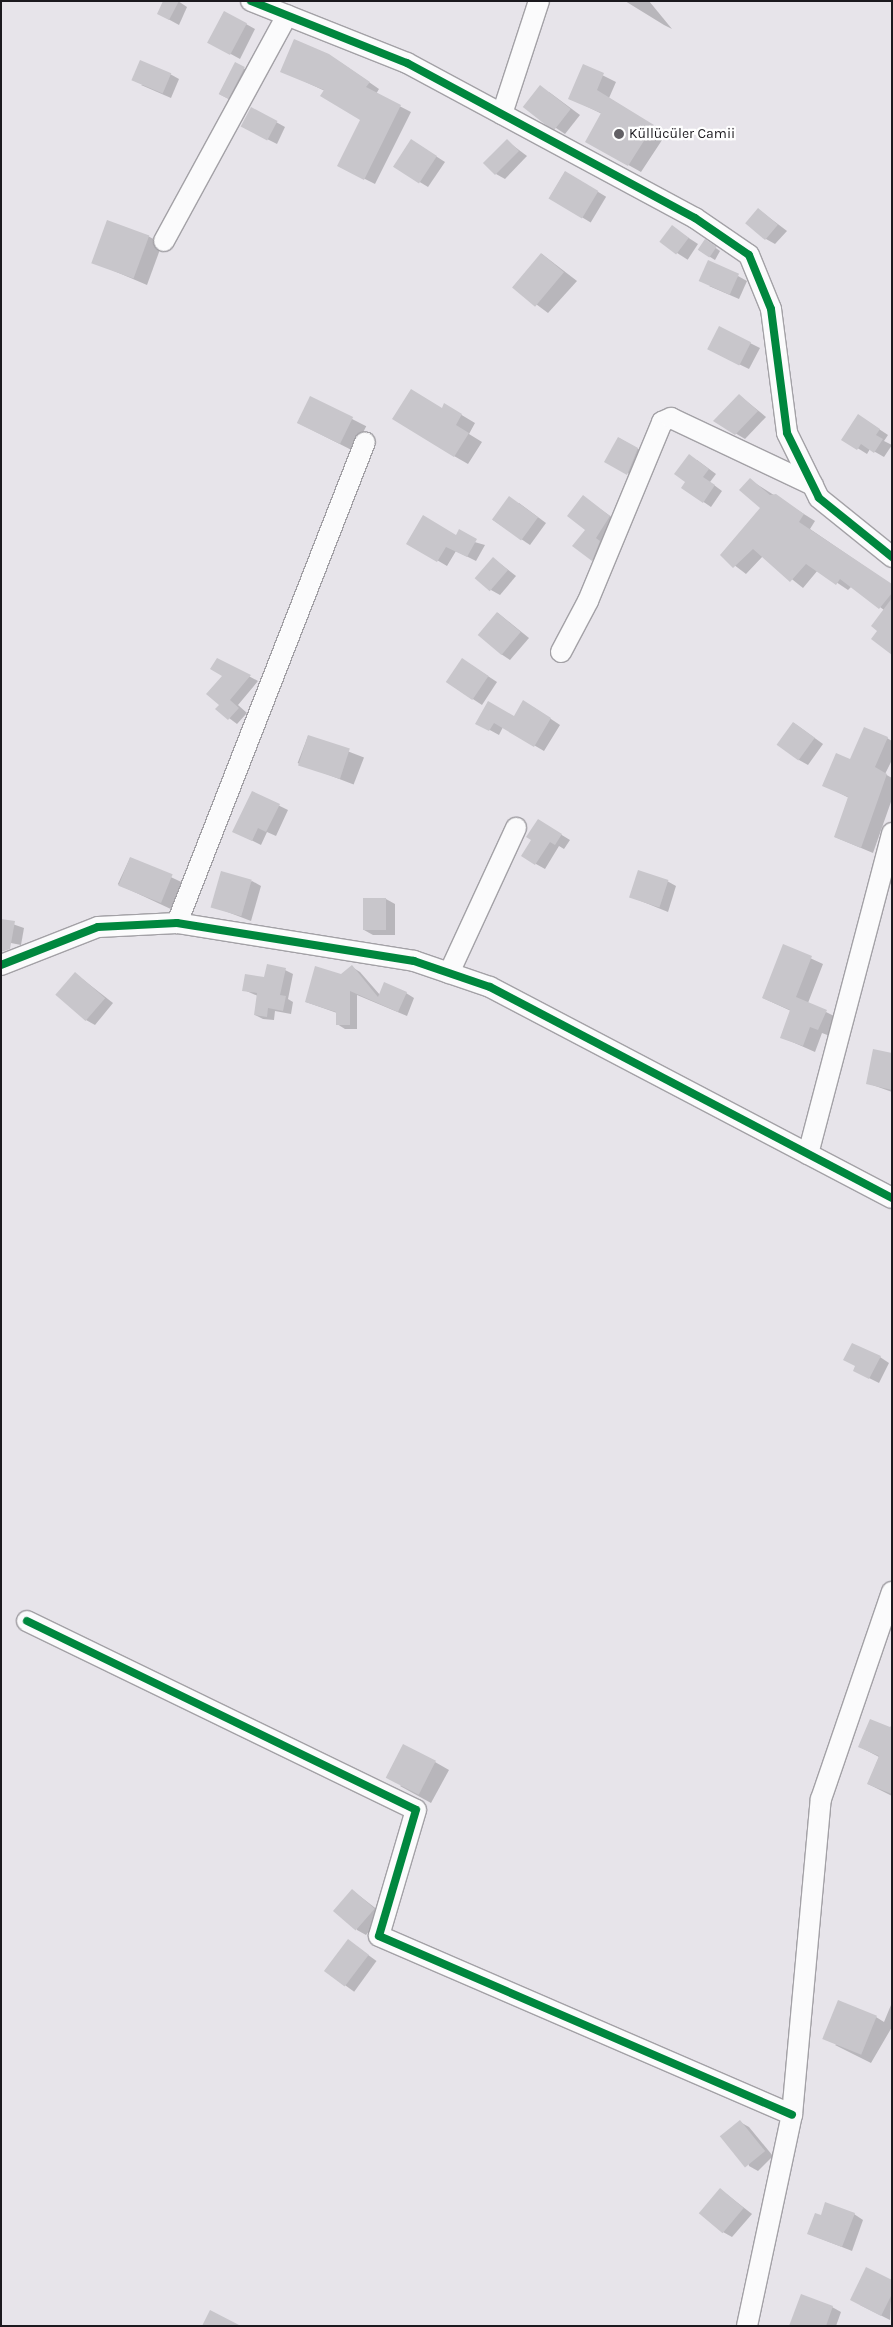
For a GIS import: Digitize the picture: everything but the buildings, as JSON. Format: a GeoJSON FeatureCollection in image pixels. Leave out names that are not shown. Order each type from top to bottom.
{"type":"FeatureCollection","features":[{"type":"Feature","properties":{"kind":"street"},"geometry":{"type":"LineString","coordinates":[[251,1],[407,63],[695,218],[749,255],[771,308],[787,433],[819,498],[892,557]]}},
{"type":"Feature","properties":{"kind":"street"},"geometry":{"type":"LineString","coordinates":[[502,114],[539,1]]}},
{"type":"Feature","properties":{"kind":"street"},"geometry":{"type":"LineString","coordinates":[[164,241],[287,16]]}},
{"type":"Feature","properties":{"kind":"street"},"geometry":{"type":"LineString","coordinates":[[561,652],[588,601],[662,422],[671,418],[813,485]]}},
{"type":"Feature","properties":{"kind":"street"},"geometry":{"type":"LineString","coordinates":[[177,923],[365,442]]}},
{"type":"Feature","properties":{"kind":"street"},"geometry":{"type":"LineString","coordinates":[[449,973],[516,828]]}},
{"type":"Feature","properties":{"kind":"street"},"geometry":{"type":"LineString","coordinates":[[808,1154],[892,833]]}},
{"type":"Feature","properties":{"kind":"street"},"geometry":{"type":"LineString","coordinates":[[1,965],[98,928],[177,923],[414,962],[490,987],[892,1198]]}},
{"type":"Feature","properties":{"kind":"street"},"geometry":{"type":"LineString","coordinates":[[747,2326],[792,2115],[821,1799],[892,1592]]}},
{"type":"Feature","properties":{"kind":"street"},"geometry":{"type":"LineString","coordinates":[[27,1621],[416,1810],[379,1936],[792,2115]]}},
{"type":"Feature","properties":{"kind":"cycle path"},"geometry":{"type":"LineString","coordinates":[[251,1],[407,63],[695,218],[749,255],[771,309],[787,433],[819,498],[892,557]]}},
{"type":"Feature","properties":{"kind":"cycle path"},"geometry":{"type":"LineString","coordinates":[[1,965],[98,927],[177,923],[414,961],[490,987],[892,1198]]}},
{"type":"Feature","properties":{"kind":"cycle path"},"geometry":{"type":"LineString","coordinates":[[27,1621],[416,1810],[379,1936],[792,2115]]}},
{"type":"Feature","properties":{"kind":"place","name":"Küllücüler Camii"},"geometry":{"type":"Point","coordinates":[619,134]}}]}
